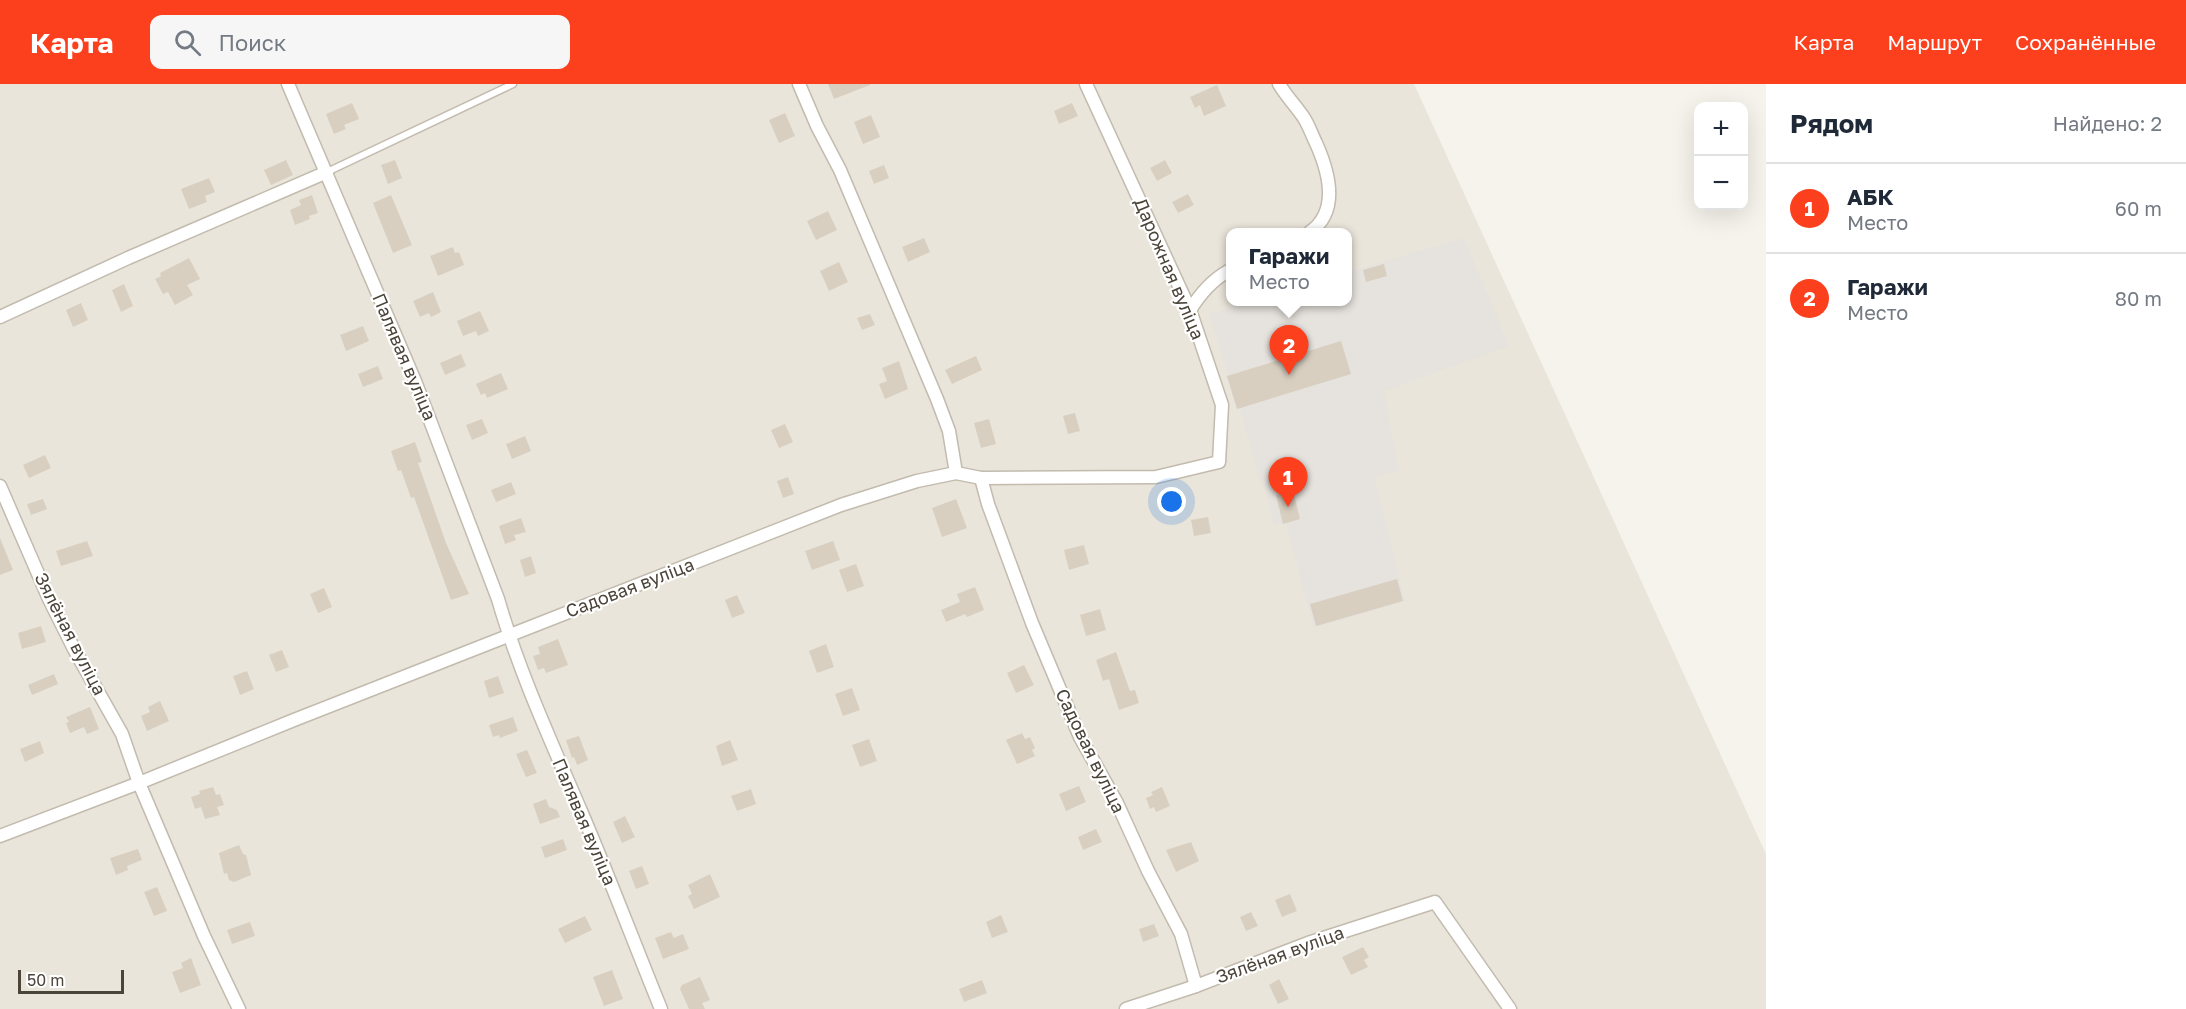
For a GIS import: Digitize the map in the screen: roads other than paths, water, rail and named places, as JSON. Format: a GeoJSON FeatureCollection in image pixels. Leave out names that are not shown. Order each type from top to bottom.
{"type":"FeatureCollection","features":[{"type":"Feature","properties":{"kind":"street","name":"Палявая вуліца"},"geometry":{"type":"LineString","coordinates":[[288,84],[415,381],[550,742],[582,812],[661,1009]]}},
{"type":"Feature","properties":{"kind":"street"},"geometry":{"type":"LineString","coordinates":[[799,84],[817,126],[840,170],[937,399],[949,431],[956,473]]}},
{"type":"Feature","properties":{"kind":"street","name":"Дарожная вуліца"},"geometry":{"type":"LineString","coordinates":[[1086,84],[1190,310],[1222,405],[1219,462]]}},
{"type":"Feature","properties":{"kind":"street"},"geometry":{"type":"LineString","coordinates":[[1279,84],[1305,119],[1325,164],[1330,193],[1326,214],[1316,228]]}},
{"type":"Feature","properties":{"kind":"street"},"geometry":{"type":"LineString","coordinates":[[0,317],[128,258],[327,172]]}},
{"type":"Feature","properties":{"kind":"street"},"geometry":{"type":"LineString","coordinates":[[1190,310],[1201,293],[1218,276],[1226,272]]}},
{"type":"Feature","properties":{"kind":"street","name":"Садовая вуліца"},"geometry":{"type":"LineString","coordinates":[[509,635],[842,505],[917,481],[956,473],[981,478],[1156,477],[1219,462]]}},
{"type":"Feature","properties":{"kind":"street","name":"Садовая вуліца"},"geometry":{"type":"LineString","coordinates":[[981,478],[988,504],[1032,623],[1080,737],[1117,803],[1148,871],[1181,934],[1196,986]]}},
{"type":"Feature","properties":{"kind":"street","name":"Зялёная вуліца"},"geometry":{"type":"LineString","coordinates":[[0,486],[74,649],[122,734],[139,783],[204,936],[239,1009]]}},
{"type":"Feature","properties":{"kind":"street"},"geometry":{"type":"LineString","coordinates":[[0,836],[509,635]]}},
{"type":"Feature","properties":{"kind":"street","name":"Зялёная вуліца"},"geometry":{"type":"LineString","coordinates":[[1126,1009],[1196,986],[1308,943],[1435,902],[1510,1009]]}},
{"type":"Feature","properties":{"kind":"lane"},"geometry":{"type":"LineString","coordinates":[[327,172],[513,84]]}},
{"type":"Feature","properties":{"kind":"place","name":"Гаражи"},"geometry":{"type":"Point","coordinates":[1289,375]}},
{"type":"Feature","properties":{"kind":"place","name":"АБК"},"geometry":{"type":"Point","coordinates":[1288,507]}}]}
